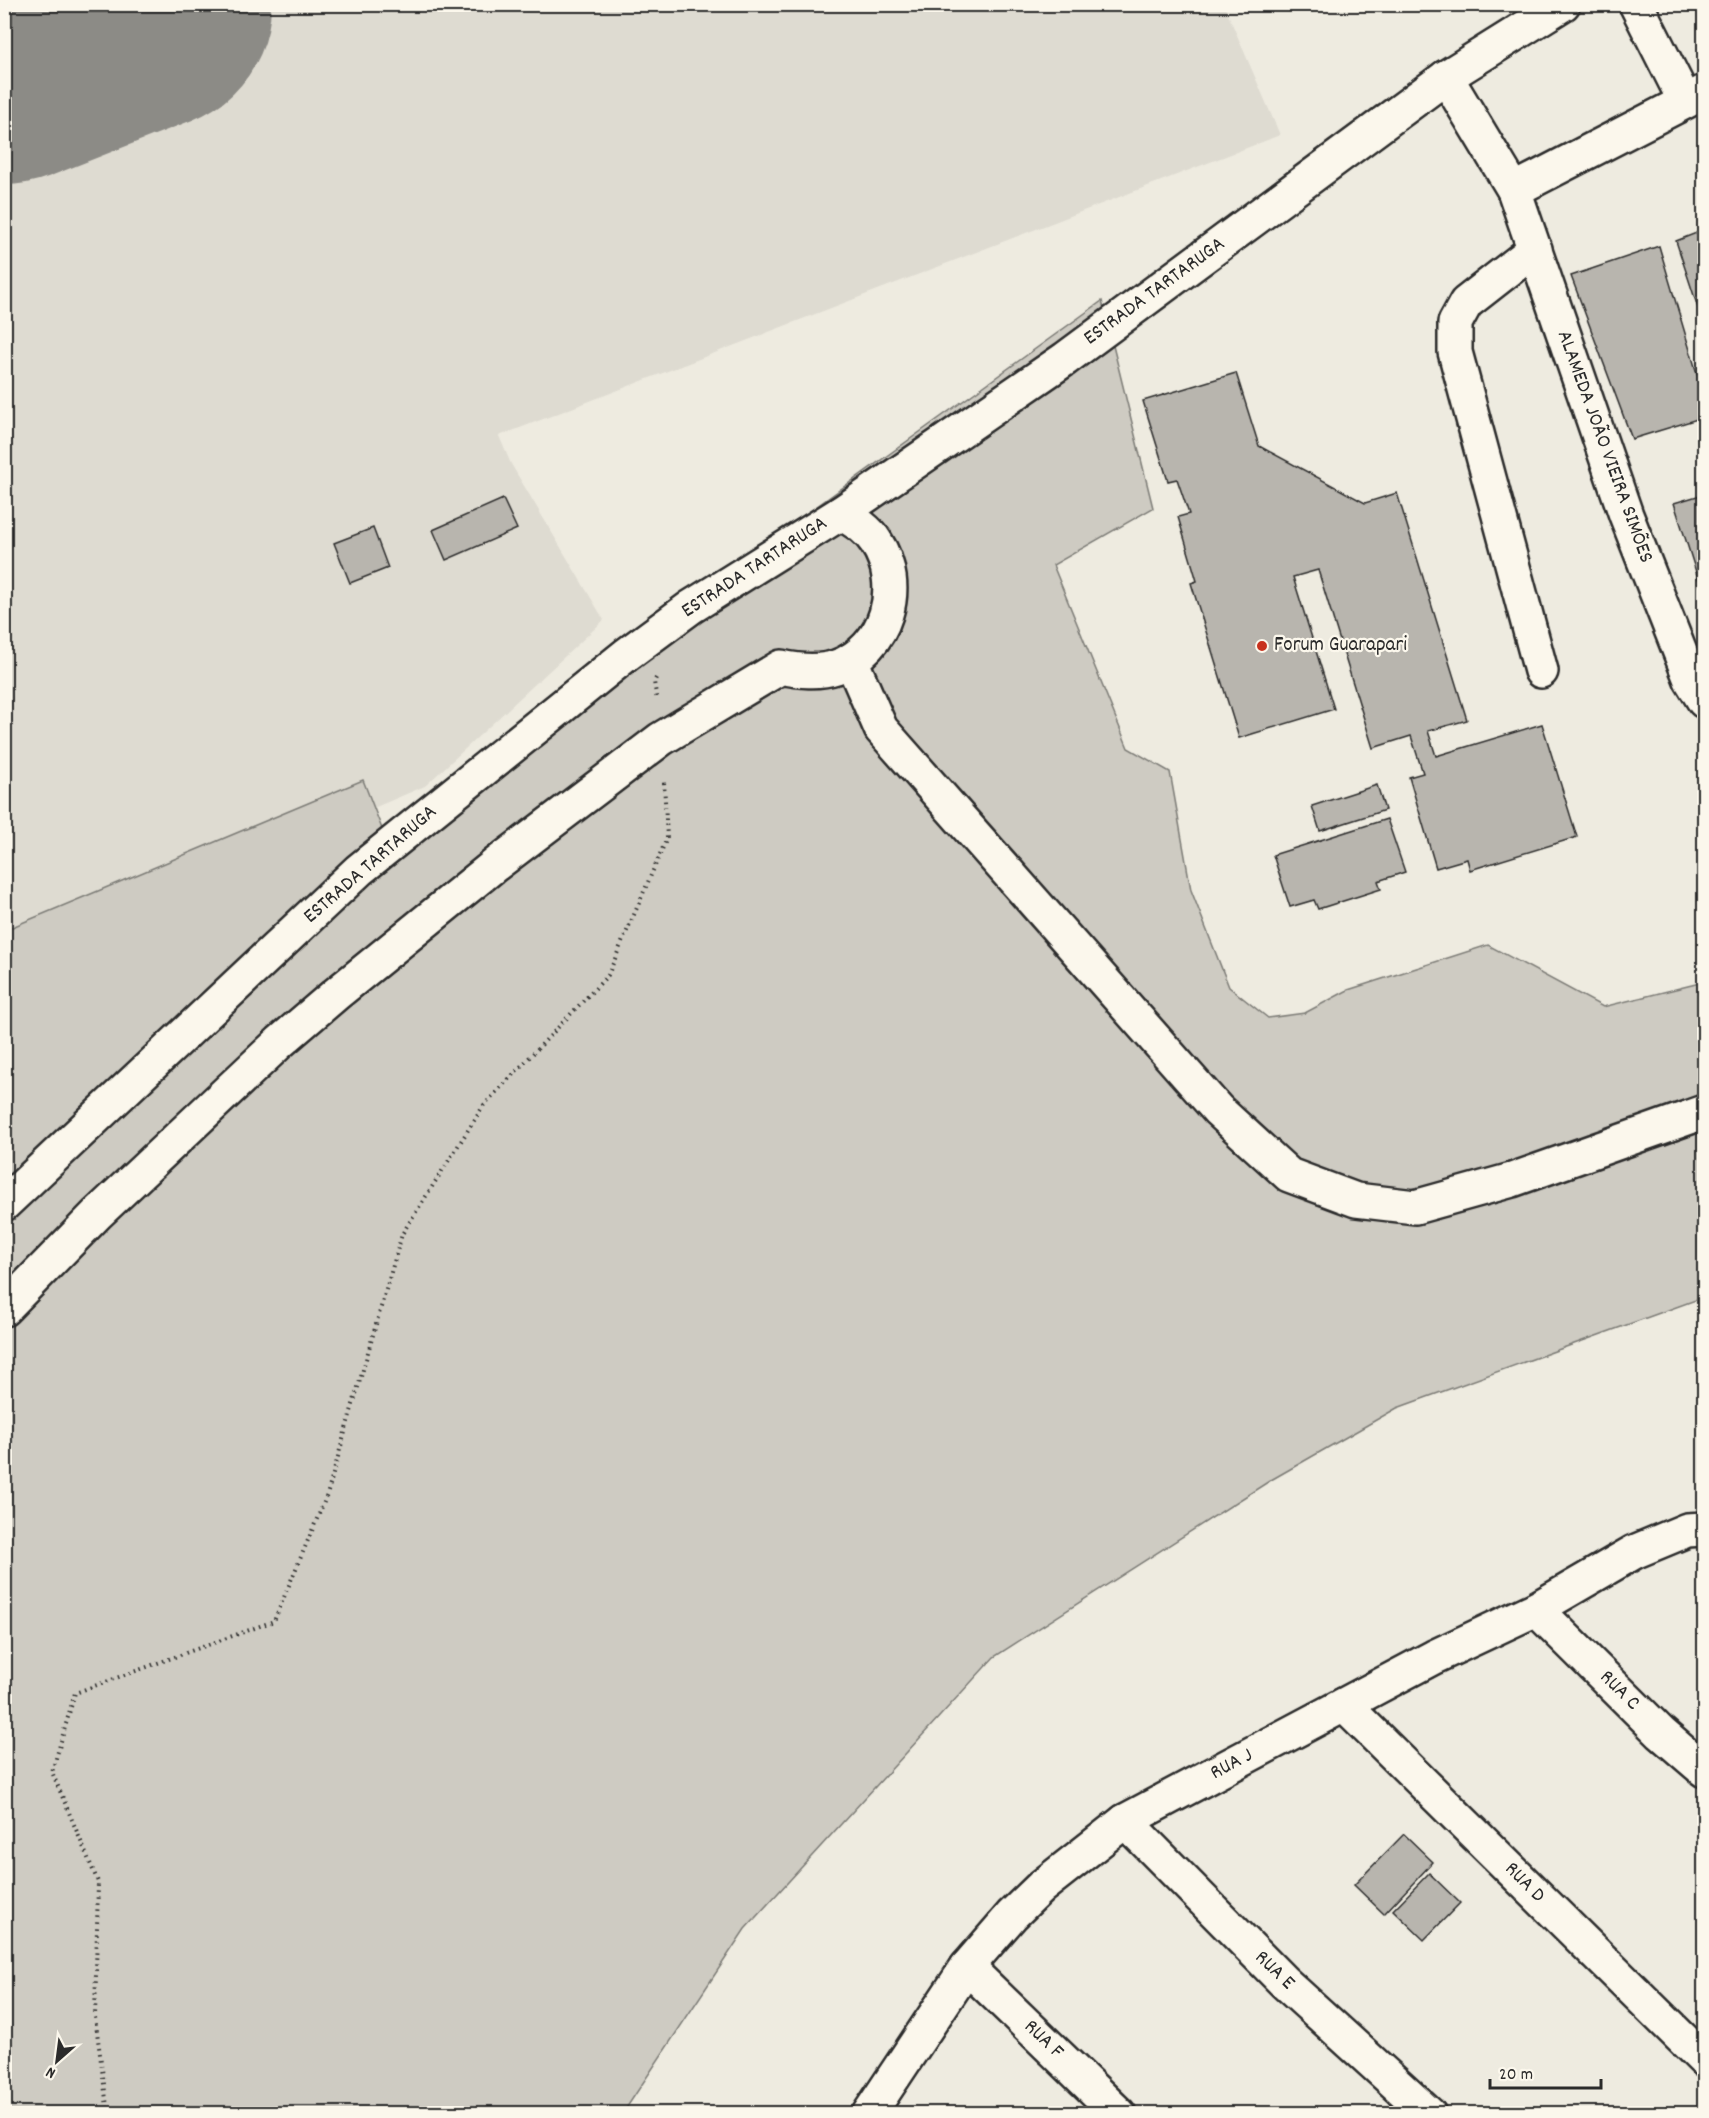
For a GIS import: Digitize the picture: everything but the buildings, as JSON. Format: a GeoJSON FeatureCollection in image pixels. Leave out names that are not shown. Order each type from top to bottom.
{"type":"FeatureCollection","features":[{"type":"Feature","properties":{"kind":"street","name":"ESTRADA TARTARUGA"},"geometry":{"type":"LineString","coordinates":[[4,1204],[359,870],[626,655],[691,607],[841,513],[1065,359],[1446,77],[1563,4]]}},
{"type":"Feature","properties":{"kind":"street"},"geometry":{"type":"LineString","coordinates":[[1514,190],[1695,96],[1636,4]]}},
{"type":"Feature","properties":{"kind":"street","name":"ALAMEDA JOÃO VIEIRA SIMÕES"},"geometry":{"type":"LineString","coordinates":[[1446,77],[1514,190],[1626,515],[1691,680],[1704,701]]}},
{"type":"Feature","properties":{"kind":"street"},"geometry":{"type":"LineString","coordinates":[[1534,249],[1466,303],[1455,322],[1455,352],[1541,671]]}},
{"type":"Feature","properties":{"kind":"street"},"geometry":{"type":"LineString","coordinates":[[4,1309],[97,1214],[280,1042],[495,865],[661,739],[781,667],[799,671],[817,671],[835,667],[852,660],[869,645],[881,627],[890,606],[891,583],[886,561],[875,541],[860,524],[841,513]]}},
{"type":"Feature","properties":{"kind":"street"},"geometry":{"type":"LineString","coordinates":[[852,660],[881,729],[1218,1110],[1289,1175],[1356,1200],[1415,1208],[1512,1179],[1704,1112]]}},
{"type":"Feature","properties":{"kind":"street","name":"RUA J"},"geometry":{"type":"LineString","coordinates":[[869,2114],[968,1967],[1012,1915],[1041,1887],[1125,1821],[1434,1657],[1536,1609],[1634,1552],[1696,1529]]}},
{"type":"Feature","properties":{"kind":"street","name":"RUA C"},"geometry":{"type":"LineString","coordinates":[[1536,1609],[1661,1733],[1704,1770]]}},
{"type":"Feature","properties":{"kind":"street","name":"RUA D"},"geometry":{"type":"LineString","coordinates":[[1344,1705],[1704,2060]]}},
{"type":"Feature","properties":{"kind":"street","name":"RUA E"},"geometry":{"type":"LineString","coordinates":[[1125,1821],[1284,1982],[1429,2114]]}},
{"type":"Feature","properties":{"kind":"street","name":"RUA F"},"geometry":{"type":"LineString","coordinates":[[968,1967],[1119,2114]]}},
{"type":"Feature","properties":{"kind":"path"},"geometry":{"type":"LineString","coordinates":[[108,2114],[95,2017],[98,1882],[52,1772],[75,1693],[274,1621],[327,1495],[402,1234],[484,1105],[608,975],[667,838],[661,739],[654,682],[660,671]]}},
{"type":"Feature","properties":{"kind":"shaded area"},"geometry":{"type":"Polygon","coordinates":[[[5,5],[1224,5],[1280,135],[499,436],[511,464],[604,620],[425,786],[261,856],[5,939],[5,5]]]}},
{"type":"Feature","properties":{"kind":"shaded area"},"geometry":{"type":"Polygon","coordinates":[[[1102,301],[1153,508],[1053,565],[1128,748],[1170,772],[1191,890],[1229,987],[1268,1018],[1305,1013],[1348,990],[1488,945],[1603,1007],[1704,982],[1704,1297],[1397,1408],[1271,1480],[994,1657],[745,1929],[623,2113],[5,2114],[5,930],[363,780],[384,834],[638,635],[1102,301]]]}},
{"type":"Feature","properties":{"kind":"runway"},"geometry":{"type":"LineString","coordinates":[[4,60],[146,4]]}},
{"type":"Feature","properties":{"kind":"place","name":"Forum Guarapari"},"geometry":{"type":"Point","coordinates":[1262,646]}}]}
